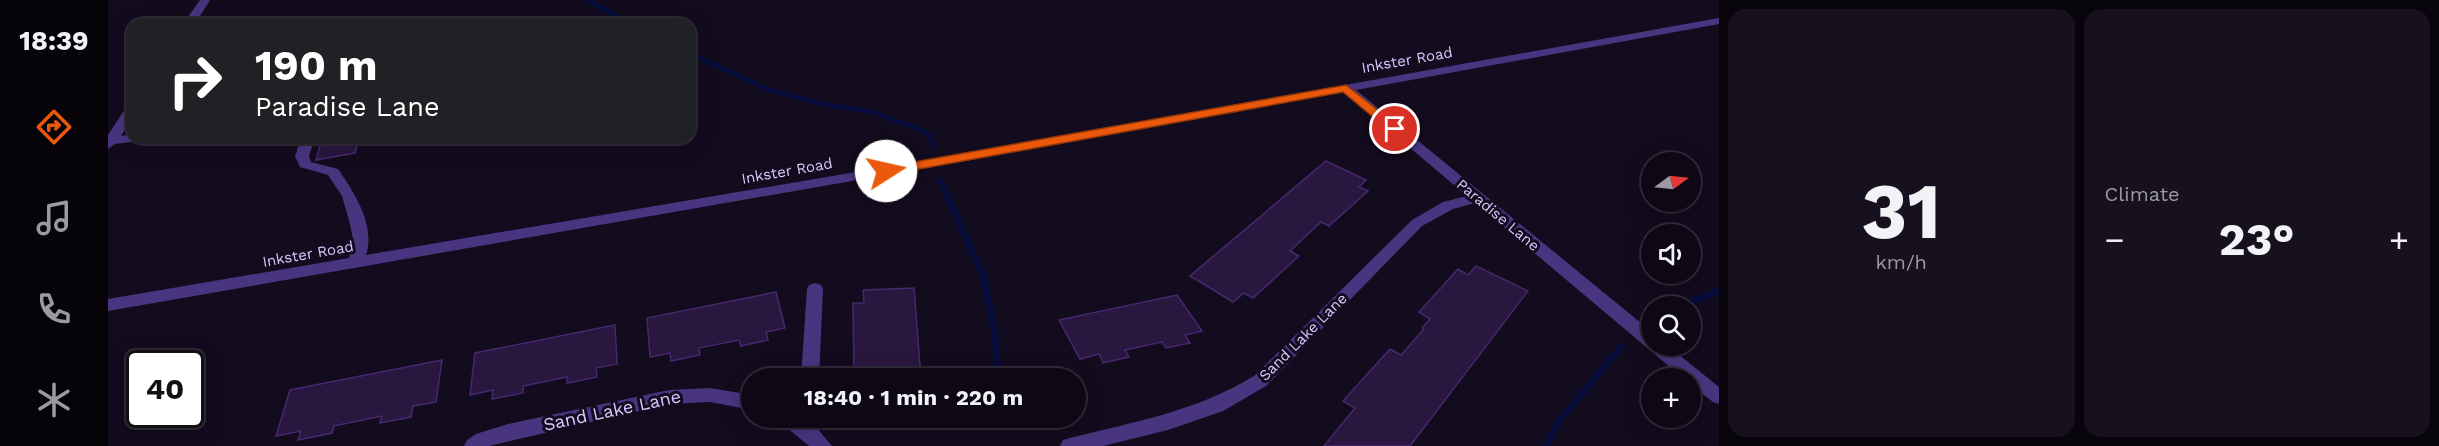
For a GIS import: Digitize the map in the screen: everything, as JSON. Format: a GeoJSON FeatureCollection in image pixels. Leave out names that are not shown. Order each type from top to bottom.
{"type":"FeatureCollection","features":[{"type":"Feature","properties":{"kind":"street"},"geometry":{"type":"LineString","coordinates":[[193,18],[205,0]]}},
{"type":"Feature","properties":{"kind":"street","name":"Inkster Road"},"geometry":{"type":"LineString","coordinates":[[108,305],[909,167],[1719,21]]}},
{"type":"Feature","properties":{"kind":"street","name":"Paradise Lane"},"geometry":{"type":"LineString","coordinates":[[1346,88],[1641,333]]}},
{"type":"Feature","properties":{"kind":"street"},"geometry":{"type":"LineString","coordinates":[[109,143],[126,118]]}},
{"type":"Feature","properties":{"kind":"street"},"geometry":{"type":"LineString","coordinates":[[109,143],[126,139]]}},
{"type":"Feature","properties":{"kind":"street"},"geometry":{"type":"LineString","coordinates":[[306,144],[302,156],[305,164],[333,172],[349,196],[362,244],[355,262]]}},
{"type":"Feature","properties":{"kind":"street","name":"Sand Lake Lane"},"geometry":{"type":"LineString","coordinates":[[1070,446],[1182,418],[1211,408],[1244,392],[1260,381],[1417,223],[1448,205],[1477,198]]}},
{"type":"Feature","properties":{"kind":"street"},"geometry":{"type":"LineString","coordinates":[[811,368],[815,289]]}},
{"type":"Feature","properties":{"kind":"street"},"geometry":{"type":"LineString","coordinates":[[1668,356],[1719,398]]}},
{"type":"Feature","properties":{"kind":"street","name":"Sand Lake Lane"},"geometry":{"type":"LineString","coordinates":[[474,446],[483,440],[508,432],[669,397],[710,395],[741,401]]}},
{"type":"Feature","properties":{"kind":"street"},"geometry":{"type":"LineString","coordinates":[[811,428],[822,446]]}},
{"type":"Feature","properties":{"kind":"building"},"geometry":{"type":"Polygon","coordinates":[[[320,144],[357,144],[355,153],[316,160],[320,144]]]}},
{"type":"Feature","properties":{"kind":"building"},"geometry":{"type":"Polygon","coordinates":[[[1326,161],[1366,180],[1359,187],[1368,191],[1329,226],[1321,222],[1290,251],[1299,256],[1253,298],[1244,293],[1233,302],[1190,276],[1326,161]]]}},
{"type":"Feature","properties":{"kind":"building"},"geometry":{"type":"Polygon","coordinates":[[[1476,266],[1528,291],[1410,446],[1324,446],[1355,408],[1343,401],[1390,349],[1401,355],[1424,329],[1422,328],[1430,319],[1419,312],[1458,269],[1468,275],[1476,266]]]}},
{"type":"Feature","properties":{"kind":"building"},"geometry":{"type":"Polygon","coordinates":[[[914,288],[920,368],[854,368],[853,303],[864,303],[863,290],[914,288]]]}},
{"type":"Feature","properties":{"kind":"building"},"geometry":{"type":"Polygon","coordinates":[[[776,292],[785,328],[766,332],[768,340],[741,346],[739,340],[699,348],[700,355],[671,361],[670,353],[650,357],[647,318],[776,292]]]}},
{"type":"Feature","properties":{"kind":"building"},"geometry":{"type":"Polygon","coordinates":[[[1177,295],[1202,331],[1185,335],[1190,343],[1166,348],[1162,342],[1125,350],[1129,357],[1103,363],[1099,354],[1080,359],[1059,320],[1177,295]]]}},
{"type":"Feature","properties":{"kind":"building"},"geometry":{"type":"Polygon","coordinates":[[[615,325],[617,364],[596,368],[597,377],[567,383],[567,377],[523,386],[523,393],[492,399],[493,390],[470,395],[475,353],[615,325]]]}},
{"type":"Feature","properties":{"kind":"building"},"geometry":{"type":"Polygon","coordinates":[[[442,360],[436,402],[413,406],[411,417],[380,423],[382,416],[334,426],[332,433],[298,440],[301,431],[276,436],[290,390],[442,360]]]}},
{"type":"Feature","properties":{"kind":"waterway"},"geometry":{"type":"LineString","coordinates":[[588,0],[620,18]]}},
{"type":"Feature","properties":{"kind":"waterway"},"geometry":{"type":"LineString","coordinates":[[696,57],[770,90],[821,104],[873,112],[917,128],[929,135],[934,147]]}},
{"type":"Feature","properties":{"kind":"waterway"},"geometry":{"type":"LineString","coordinates":[[940,180],[945,191]]}},
{"type":"Feature","properties":{"kind":"waterway"},"geometry":{"type":"LineString","coordinates":[[944,189],[983,275],[995,334],[997,368]]}},
{"type":"Feature","properties":{"kind":"waterway"},"geometry":{"type":"LineString","coordinates":[[1701,298],[1719,291]]}},
{"type":"Feature","properties":{"kind":"waterway"},"geometry":{"type":"LineString","coordinates":[[1546,446],[1559,421],[1621,347]]}},
{"type":"Feature","properties":{"kind":"route"},"geometry":{"type":"LineString","coordinates":[[886,171],[1346,88],[1395,129]]}}]}
